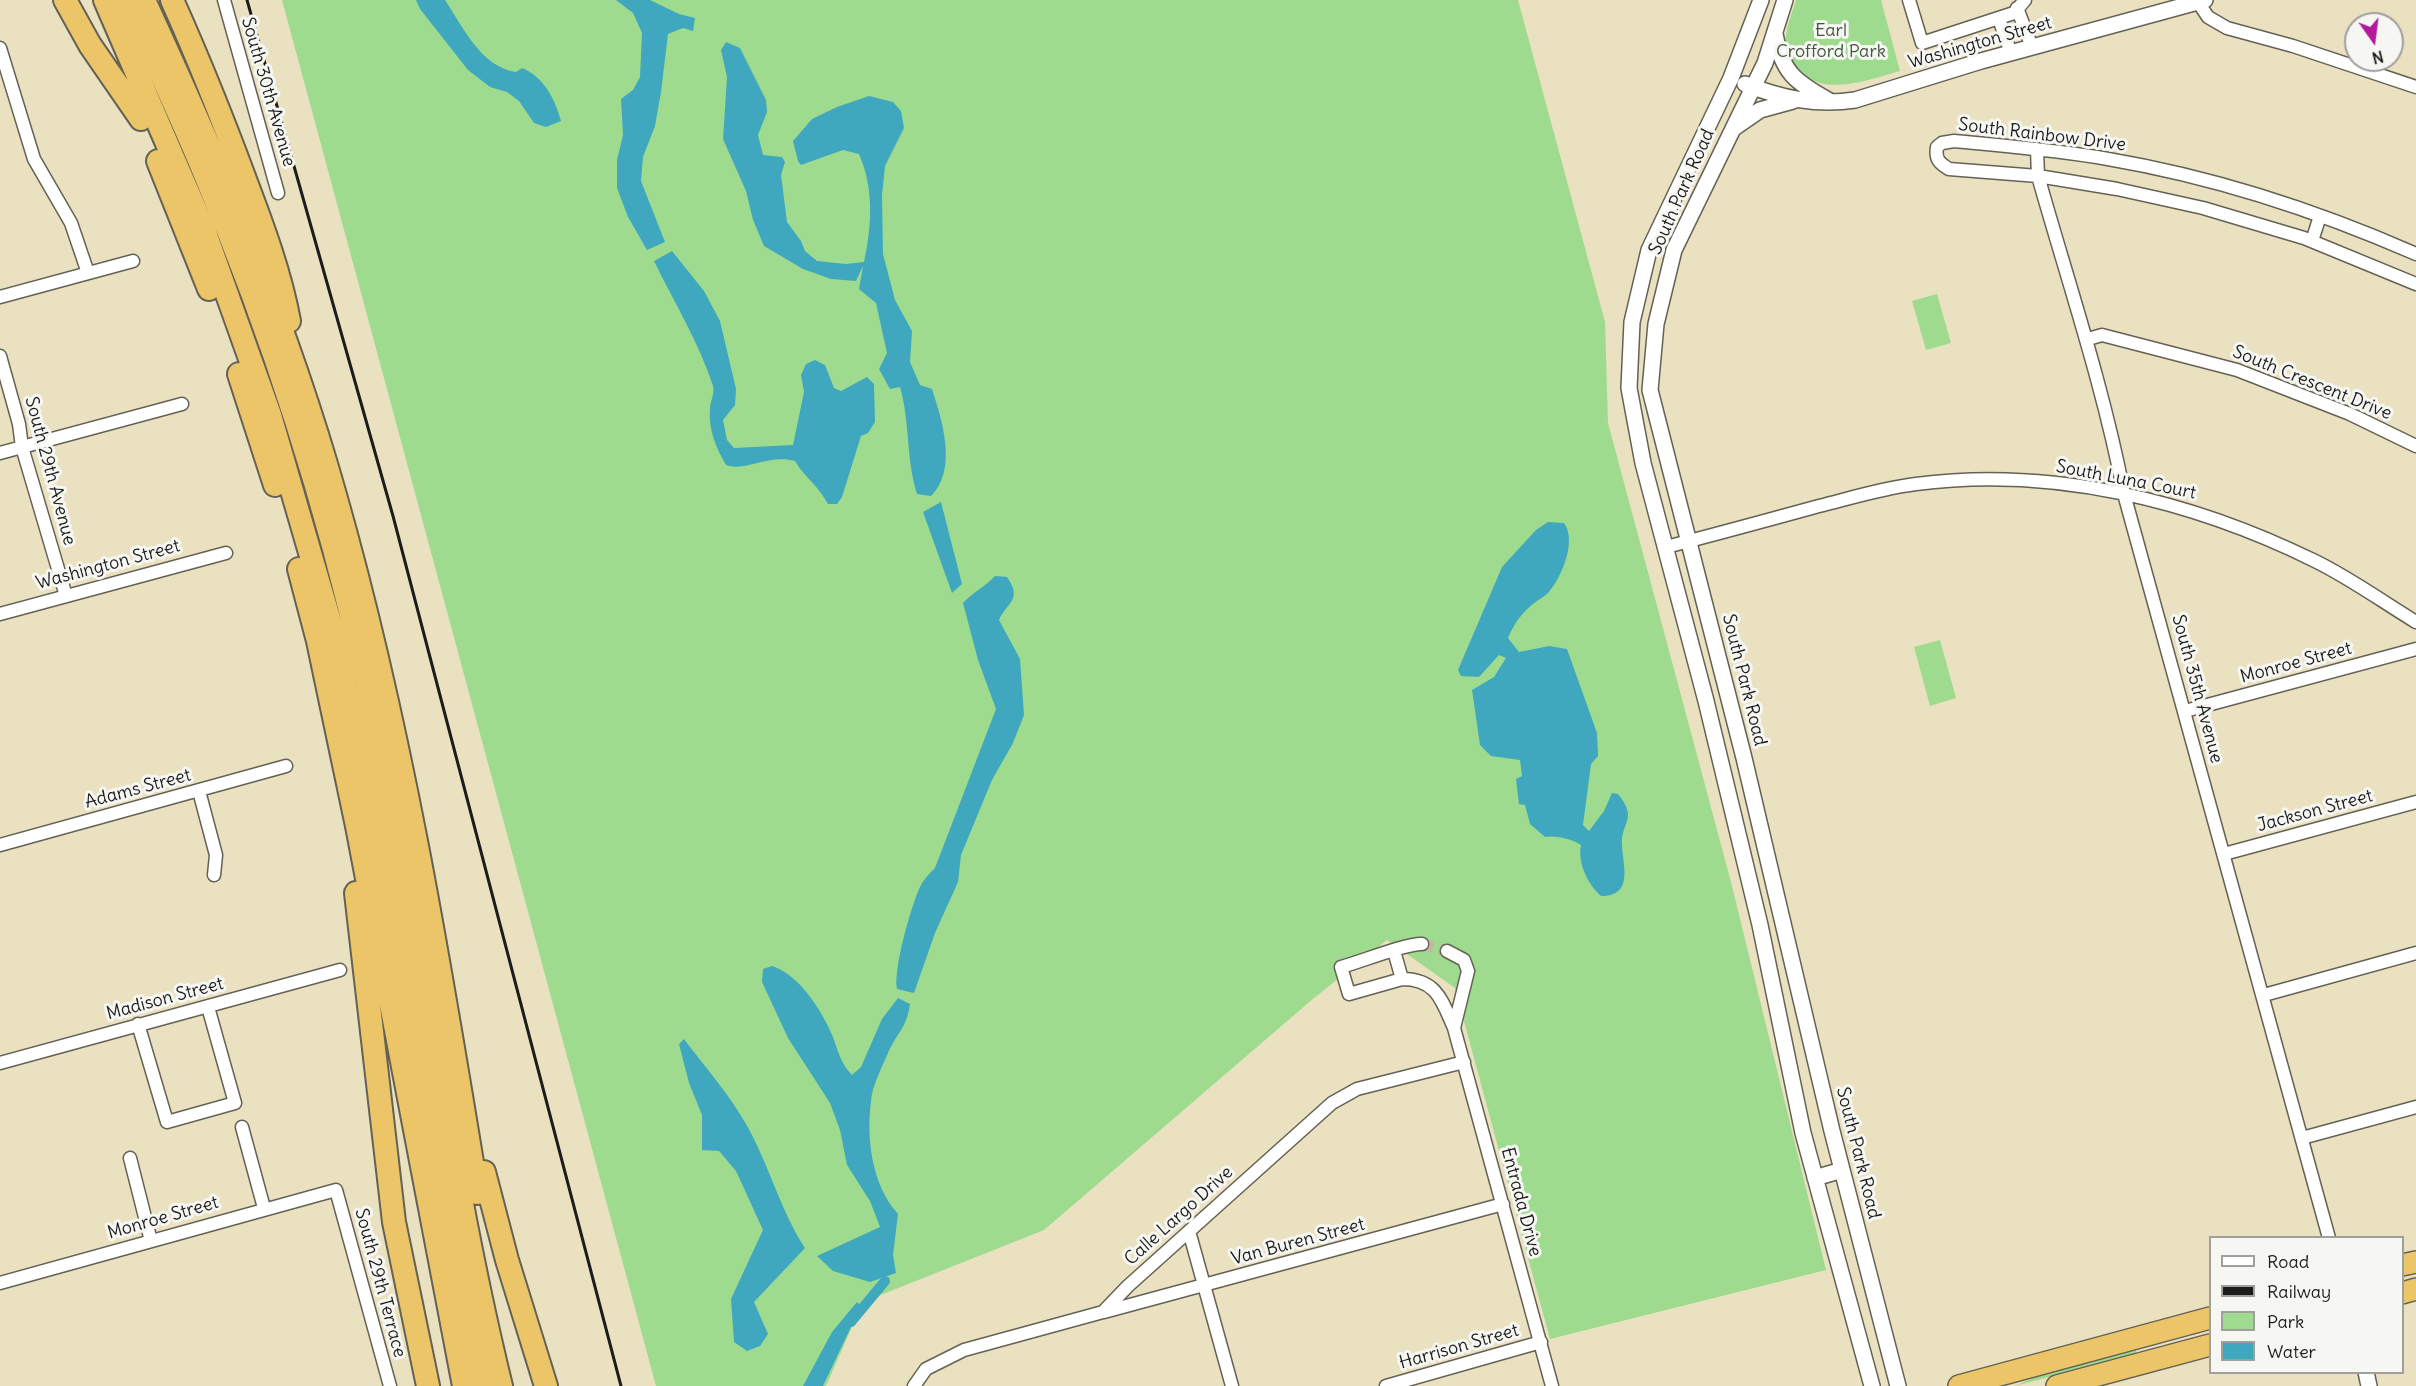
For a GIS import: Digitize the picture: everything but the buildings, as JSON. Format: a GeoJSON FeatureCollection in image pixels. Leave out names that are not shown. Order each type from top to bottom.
{"type":"FeatureCollection","features":[{"type":"Feature","properties":{"kind":"highway"},"geometry":{"type":"LineString","coordinates":[[65,0],[90,45],[141,119]]}},
{"type":"Feature","properties":{"kind":"highway"},"geometry":{"type":"LineString","coordinates":[[88,0],[141,119],[220,318],[280,501],[318,641],[357,826],[464,1386]]}},
{"type":"Feature","properties":{"kind":"highway"},"geometry":{"type":"LineString","coordinates":[[105,0],[203,227],[255,370],[333,632],[357,738],[482,1386]]}},
{"type":"Feature","properties":{"kind":"highway"},"geometry":{"type":"LineString","coordinates":[[127,0],[204,172],[262,322],[320,499],[367,681],[452,1143],[501,1386]]}},
{"type":"Feature","properties":{"kind":"highway"},"geometry":{"type":"LineString","coordinates":[[144,0],[225,184],[298,376],[335,493],[370,622],[422,878],[477,1194],[516,1386]]}},
{"type":"Feature","properties":{"kind":"highway"},"geometry":{"type":"LineString","coordinates":[[172,0],[197,56],[261,224],[284,297],[298,376]]}},
{"type":"Feature","properties":{"kind":"highway"},"geometry":{"type":"LineString","coordinates":[[357,826],[356,898],[394,1222],[428,1386]]}},
{"type":"Feature","properties":{"kind":"highway"},"geometry":{"type":"LineString","coordinates":[[463,1107],[488,1184],[531,1343],[546,1386]]}},
{"type":"Feature","properties":{"kind":"highway"},"geometry":{"type":"LineString","coordinates":[[1959,1386],[2209,1319]]}},
{"type":"Feature","properties":{"kind":"highway"},"geometry":{"type":"LineString","coordinates":[[2056,1386],[2209,1346]]}},
{"type":"Feature","properties":{"kind":"street","name":"South 30th Avenue"},"geometry":{"type":"LineString","coordinates":[[224,0],[278,193]]}},
{"type":"Feature","properties":{"kind":"street","name":"South Park Road"},"geometry":{"type":"LineString","coordinates":[[1761,0],[1731,78],[1649,250],[1632,322],[1629,388],[1633,418],[1760,925],[1815,1178],[1872,1386]]}},
{"type":"Feature","properties":{"kind":"street","name":"South Park Road"},"geometry":{"type":"LineString","coordinates":[[1785,0],[1765,63],[1674,250],[1660,297],[1650,390],[1654,414],[1744,758],[1842,1170],[1898,1386]]}},
{"type":"Feature","properties":{"kind":"street"},"geometry":{"type":"LineString","coordinates":[[1909,0],[1922,43],[1999,19],[2014,13],[2021,4]]}},
{"type":"Feature","properties":{"kind":"street","name":"Washington Street"},"geometry":{"type":"LineString","coordinates":[[1731,78],[1797,100],[1833,103],[1871,96],[2011,53],[2202,1]]}},
{"type":"Feature","properties":{"kind":"street"},"geometry":{"type":"LineString","coordinates":[[2202,1],[2208,17],[2227,28],[2293,46],[2416,87]]}},
{"type":"Feature","properties":{"kind":"street"},"geometry":{"type":"LineString","coordinates":[[2021,4],[2032,47]]}},
{"type":"Feature","properties":{"kind":"street"},"geometry":{"type":"LineString","coordinates":[[1999,19],[2011,53]]}},
{"type":"Feature","properties":{"kind":"street"},"geometry":{"type":"LineString","coordinates":[[1775,32],[1784,65],[1796,81],[1833,103]]}},
{"type":"Feature","properties":{"kind":"street"},"geometry":{"type":"LineString","coordinates":[[0,48],[34,159],[71,223],[88,273]]}},
{"type":"Feature","properties":{"kind":"street"},"geometry":{"type":"LineString","coordinates":[[1731,130],[1760,110],[1797,100]]}},
{"type":"Feature","properties":{"kind":"street","name":"South Rainbow Drive"},"geometry":{"type":"LineString","coordinates":[[2416,254],[2365,231],[2252,192],[2109,159],[1954,141],[1942,143],[1937,147],[1936,155],[1940,163],[1958,172],[2037,176],[2117,189],[2204,208],[2312,241],[2416,284]]}},
{"type":"Feature","properties":{"kind":"street","name":"South 35th Avenue"},"geometry":{"type":"LineString","coordinates":[[2037,149],[2037,176],[2088,339],[2110,421],[2124,494],[2264,995],[2328,1236]]}},
{"type":"Feature","properties":{"kind":"street"},"geometry":{"type":"LineString","coordinates":[[2312,241],[2320,216]]}},
{"type":"Feature","properties":{"kind":"street"},"geometry":{"type":"LineString","coordinates":[[0,297],[133,261]]}},
{"type":"Feature","properties":{"kind":"street","name":"South Crescent Drive"},"geometry":{"type":"LineString","coordinates":[[2088,339],[2102,335],[2237,370],[2350,414],[2416,446]]}},
{"type":"Feature","properties":{"kind":"street","name":"South 29th Avenue"},"geometry":{"type":"LineString","coordinates":[[0,356],[19,424],[22,447],[66,596]]}},
{"type":"Feature","properties":{"kind":"street"},"geometry":{"type":"LineString","coordinates":[[0,453],[182,404]]}},
{"type":"Feature","properties":{"kind":"street","name":"South Luna Court"},"geometry":{"type":"LineString","coordinates":[[1666,547],[1916,484],[1986,480],[2050,482],[2124,494],[2209,514],[2317,561],[2416,622]]}},
{"type":"Feature","properties":{"kind":"street","name":"Washington Street"},"geometry":{"type":"LineString","coordinates":[[0,614],[226,553]]}},
{"type":"Feature","properties":{"kind":"street","name":"Monroe Street"},"geometry":{"type":"LineString","coordinates":[[2185,711],[2416,648]]}},
{"type":"Feature","properties":{"kind":"street","name":"Adams Street"},"geometry":{"type":"LineString","coordinates":[[0,845],[286,766]]}},
{"type":"Feature","properties":{"kind":"street"},"geometry":{"type":"LineString","coordinates":[[199,790],[216,855],[214,875]]}},
{"type":"Feature","properties":{"kind":"street","name":"Jackson Street"},"geometry":{"type":"LineString","coordinates":[[2224,854],[2416,802]]}},
{"type":"Feature","properties":{"kind":"street"},"geometry":{"type":"LineString","coordinates":[[1422,944],[1410,943],[1394,951],[1341,967],[1349,994],[1402,979],[1414,979],[1425,984],[1440,996],[1464,990]]}},
{"type":"Feature","properties":{"kind":"street"},"geometry":{"type":"LineString","coordinates":[[1394,951],[1402,979]]}},
{"type":"Feature","properties":{"kind":"street"},"geometry":{"type":"LineString","coordinates":[[1447,951],[1464,960],[1468,971],[1454,1028]]}},
{"type":"Feature","properties":{"kind":"street"},"geometry":{"type":"LineString","coordinates":[[2264,995],[2416,953]]}},
{"type":"Feature","properties":{"kind":"street","name":"Madison Street"},"geometry":{"type":"LineString","coordinates":[[0,1063],[340,970]]}},
{"type":"Feature","properties":{"kind":"street","name":"Entrada Drive"},"geometry":{"type":"LineString","coordinates":[[1440,996],[1454,1028],[1464,1062],[1552,1386]]}},
{"type":"Feature","properties":{"kind":"street"},"geometry":{"type":"LineString","coordinates":[[138,1024],[167,1122],[235,1103],[208,1007]]}},
{"type":"Feature","properties":{"kind":"street","name":"Calle Largo Drive"},"geometry":{"type":"LineString","coordinates":[[914,1386],[926,1369],[964,1350],[1103,1312],[1189,1231],[1332,1103],[1357,1089],[1464,1062]]}},
{"type":"Feature","properties":{"kind":"street"},"geometry":{"type":"LineString","coordinates":[[2302,1138],[2416,1107]]}},
{"type":"Feature","properties":{"kind":"street"},"geometry":{"type":"LineString","coordinates":[[242,1127],[264,1208]]}},
{"type":"Feature","properties":{"kind":"street"},"geometry":{"type":"LineString","coordinates":[[130,1158],[151,1240]]}},
{"type":"Feature","properties":{"kind":"street"},"geometry":{"type":"LineString","coordinates":[[1815,1178],[1842,1170]]}},
{"type":"Feature","properties":{"kind":"street","name":"Monroe Street"},"geometry":{"type":"LineString","coordinates":[[0,1283],[264,1208],[336,1190]]}},
{"type":"Feature","properties":{"kind":"street","name":"South 29th Terrace"},"geometry":{"type":"LineString","coordinates":[[336,1190],[390,1386]]}},
{"type":"Feature","properties":{"kind":"street","name":"Van Buren Street"},"geometry":{"type":"LineString","coordinates":[[1103,1312],[1503,1204]]}},
{"type":"Feature","properties":{"kind":"street"},"geometry":{"type":"LineString","coordinates":[[1189,1231],[1232,1386]]}},
{"type":"Feature","properties":{"kind":"street","name":"Harrison Street"},"geometry":{"type":"LineString","coordinates":[[1386,1386],[1541,1342]]}},
{"type":"Feature","properties":{"kind":"green space"},"geometry":{"type":"Polygon","coordinates":[[[282,0],[1518,0],[1605,322],[1608,423],[1731,882],[1826,1270],[1550,1339],[1455,988],[1387,940],[1314,998],[1044,1230],[863,1302],[826,1386],[656,1386],[282,0]]]}},
{"type":"Feature","properties":{"kind":"green space","name":"Earl Crofford Park"},"geometry":{"type":"Polygon","coordinates":[[[1796,0],[1881,0],[1900,71],[1843,84],[1814,81],[1803,74],[1793,62],[1786,43],[1796,0]]]}},
{"type":"Feature","properties":{"kind":"green space"},"geometry":{"type":"Polygon","coordinates":[[[1937,294],[1951,343],[1926,350],[1912,301],[1937,294]]]}},
{"type":"Feature","properties":{"kind":"green space"},"geometry":{"type":"Polygon","coordinates":[[[1940,640],[1956,698],[1930,706],[1914,647],[1940,640]]]}},
{"type":"Feature","properties":{"kind":"green space"},"geometry":{"type":"Polygon","coordinates":[[[2135,1349],[2137,1354],[2015,1386],[2059,1366],[2135,1349]]]}},
{"type":"Feature","properties":{"kind":"water"},"geometry":{"type":"Polygon","coordinates":[[[416,0],[445,0],[466,33],[483,54],[504,69],[516,72],[522,68],[537,77],[552,97],[561,121],[546,127],[534,123],[519,101],[507,92],[490,87],[468,70],[420,9],[416,0]]]}},
{"type":"Feature","properties":{"kind":"water"},"geometry":{"type":"Polygon","coordinates":[[[616,0],[650,0],[679,14],[695,18],[693,31],[683,28],[668,34],[655,126],[643,157],[641,181],[665,242],[647,250],[628,217],[617,188],[617,160],[623,135],[621,99],[633,90],[640,77],[642,33],[633,13],[616,0]]]}},
{"type":"Feature","properties":{"kind":"water"},"geometry":{"type":"Polygon","coordinates":[[[726,42],[740,48],[766,100],[767,112],[758,135],[763,155],[782,157],[785,162],[781,175],[787,222],[801,241],[805,251],[817,261],[846,264],[864,262],[870,221],[867,180],[859,154],[843,150],[801,165],[793,141],[812,119],[869,96],[893,102],[901,111],[904,128],[885,166],[882,195],[883,254],[895,300],[912,331],[910,362],[920,385],[932,389],[943,429],[946,458],[944,472],[931,496],[917,494],[900,387],[890,389],[879,369],[887,353],[876,303],[859,289],[863,266],[856,281],[831,279],[803,269],[764,246],[753,220],[746,191],[723,139],[727,77],[721,50],[726,42]]]}},
{"type":"Feature","properties":{"kind":"water"},"geometry":{"type":"Polygon","coordinates":[[[672,251],[704,291],[720,321],[736,389],[735,405],[723,420],[727,440],[734,448],[793,445],[804,392],[801,375],[806,364],[815,360],[825,365],[834,388],[841,391],[867,377],[874,384],[875,422],[868,433],[861,436],[842,497],[837,504],[828,504],[795,461],[785,459],[734,467],[726,465],[716,445],[710,424],[713,386],[693,338],[654,261],[672,251]]]}},
{"type":"Feature","properties":{"kind":"water"},"geometry":{"type":"Polygon","coordinates":[[[941,502],[962,584],[952,593],[923,512],[941,502]]]}},
{"type":"Feature","properties":{"kind":"water"},"geometry":{"type":"Polygon","coordinates":[[[1548,522],[1564,523],[1568,531],[1568,549],[1563,569],[1547,594],[1532,605],[1516,622],[1508,638],[1519,652],[1549,646],[1567,649],[1597,733],[1598,756],[1591,764],[1583,825],[1589,831],[1604,811],[1612,793],[1618,794],[1627,810],[1628,816],[1622,838],[1624,878],[1618,891],[1611,895],[1601,896],[1588,880],[1582,866],[1581,845],[1564,838],[1545,837],[1530,824],[1525,805],[1519,804],[1516,779],[1522,776],[1520,760],[1491,756],[1480,745],[1472,690],[1494,677],[1506,658],[1499,655],[1479,677],[1461,676],[1458,670],[1502,567],[1536,530],[1548,522]]]}},
{"type":"Feature","properties":{"kind":"water"},"geometry":{"type":"Polygon","coordinates":[[[995,576],[1007,577],[1014,591],[1012,600],[999,620],[1020,659],[1024,715],[1013,743],[992,780],[961,855],[958,882],[935,933],[914,993],[897,989],[896,980],[908,923],[921,884],[935,868],[996,709],[978,660],[963,603],[995,576]]]}},
{"type":"Feature","properties":{"kind":"water"},"geometry":{"type":"Polygon","coordinates":[[[772,966],[792,977],[809,995],[823,1016],[842,1062],[852,1075],[861,1067],[882,1019],[898,998],[910,1004],[904,1025],[891,1046],[875,1083],[869,1131],[877,1176],[889,1202],[898,1214],[893,1255],[896,1273],[870,1282],[833,1271],[817,1256],[880,1227],[870,1201],[847,1165],[840,1130],[830,1103],[788,1038],[762,982],[763,969],[772,966]]]}},
{"type":"Feature","properties":{"kind":"water"},"geometry":{"type":"Polygon","coordinates":[[[684,1039],[746,1124],[788,1218],[805,1248],[754,1302],[768,1334],[760,1346],[747,1351],[734,1342],[731,1299],[763,1230],[736,1171],[719,1151],[702,1150],[702,1115],[689,1083],[679,1044],[684,1039]]]}},
{"type":"Feature","properties":{"kind":"water"},"geometry":{"type":"Polygon","coordinates":[[[857,1302],[861,1306],[823,1386],[803,1386],[832,1332],[857,1302]]]}},
{"type":"Feature","properties":{"kind":"waterway"},"geometry":{"type":"LineString","coordinates":[[851,1322],[885,1281]]}},
{"type":"Feature","properties":{"kind":"tunnel"},"geometry":{"type":"LineString","coordinates":[[1422,944],[1447,951]]}},
{"type":"Feature","properties":{"kind":"railway"},"geometry":{"type":"LineString","coordinates":[[247,0],[393,516],[621,1386]]}}]}
